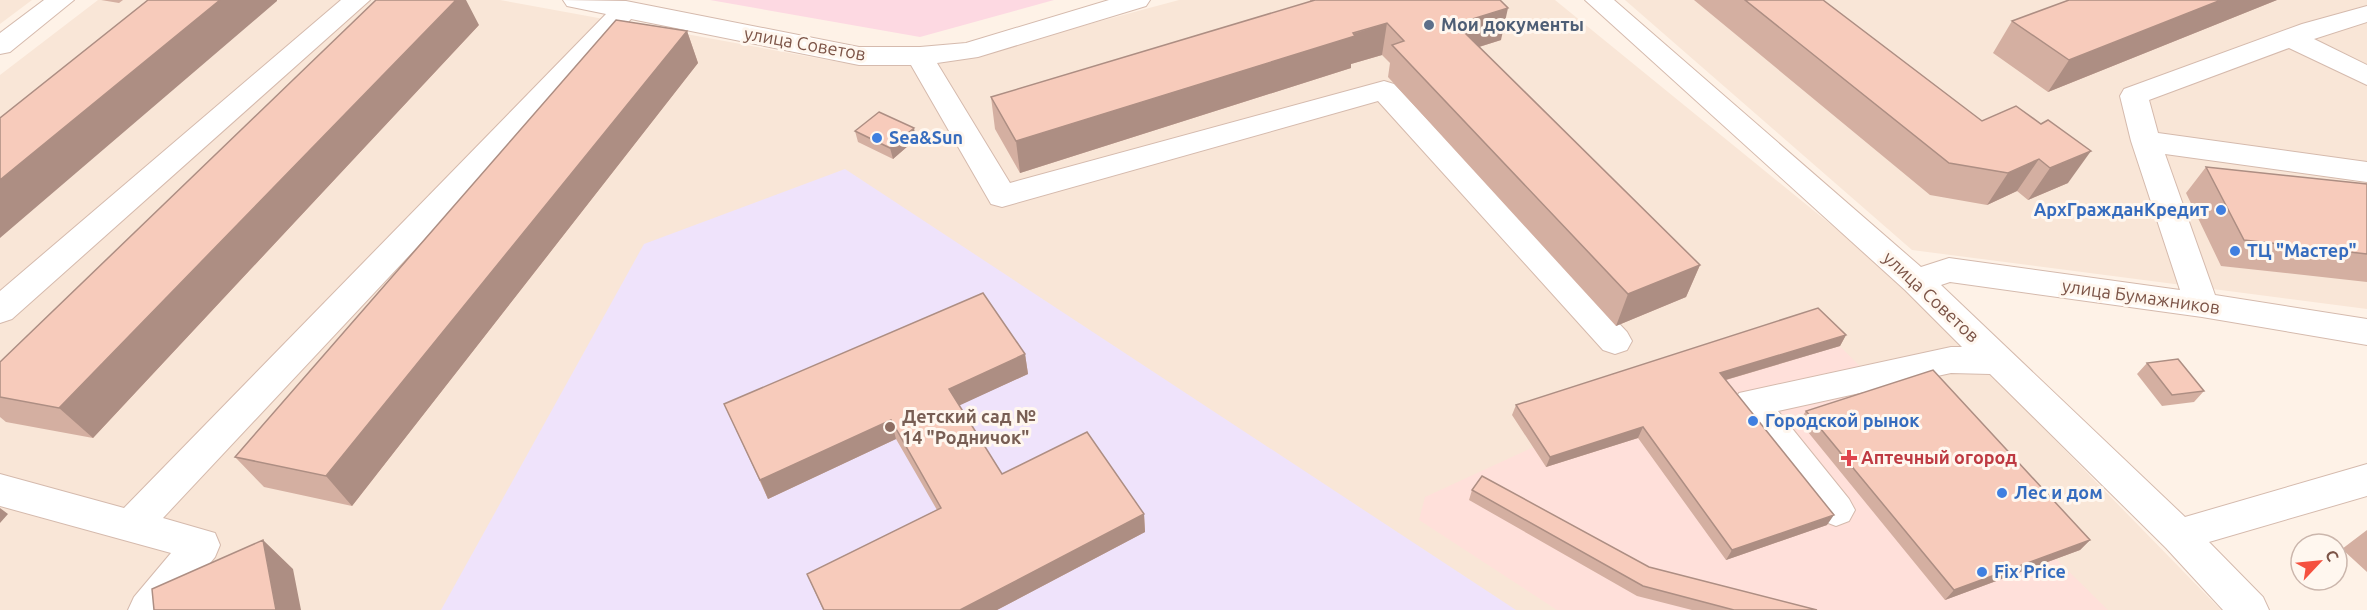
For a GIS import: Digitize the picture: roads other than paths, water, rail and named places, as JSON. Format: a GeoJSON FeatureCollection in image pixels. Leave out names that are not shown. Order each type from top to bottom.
{"type":"FeatureCollection","features":[{"type":"Feature","properties":{"kind":"street"},"geometry":{"type":"LineString","coordinates":[[0,45],[61,0]]}},
{"type":"Feature","properties":{"kind":"street"},"geometry":{"type":"LineString","coordinates":[[0,310],[357,0]]}},
{"type":"Feature","properties":{"kind":"street","name":"улица Советов"},"geometry":{"type":"LineString","coordinates":[[576,0],[859,56],[920,56],[968,51],[1137,0]]}},
{"type":"Feature","properties":{"kind":"street","name":"улица Советов"},"geometry":{"type":"LineString","coordinates":[[1598,0],[1916,281],[2179,536],[2249,610]]}},
{"type":"Feature","properties":{"kind":"street"},"geometry":{"type":"LineString","coordinates":[[131,526],[626,9]]}},
{"type":"Feature","properties":{"kind":"street"},"geometry":{"type":"LineString","coordinates":[[2202,305],[2146,141],[2134,96],[2301,34],[2367,14]]}},
{"type":"Feature","properties":{"kind":"street"},"geometry":{"type":"LineString","coordinates":[[2301,34],[2367,27]]}},
{"type":"Feature","properties":{"kind":"street"},"geometry":{"type":"LineString","coordinates":[[2301,34],[2367,76]]}},
{"type":"Feature","properties":{"kind":"street"},"geometry":{"type":"LineString","coordinates":[[920,56],[947,106],[1002,196],[1384,90],[1615,341]]}},
{"type":"Feature","properties":{"kind":"street"},"geometry":{"type":"LineString","coordinates":[[2146,141],[2367,172]]}},
{"type":"Feature","properties":{"kind":"street","name":"улица Бумажников"},"geometry":{"type":"LineString","coordinates":[[1916,281],[1949,270],[2202,305],[2367,332]]}},
{"type":"Feature","properties":{"kind":"street"},"geometry":{"type":"LineString","coordinates":[[1836,510],[1751,403],[1951,360],[1999,361]]}},
{"type":"Feature","properties":{"kind":"street"},"geometry":{"type":"LineString","coordinates":[[2179,536],[2218,522],[2367,480]]}},
{"type":"Feature","properties":{"kind":"street"},"geometry":{"type":"LineString","coordinates":[[0,490],[201,545],[148,610]]}},
{"type":"Feature","properties":{"kind":"place","name":"Мои документы"},"geometry":{"type":"Point","coordinates":[1429,25]}},
{"type":"Feature","properties":{"kind":"place","name":"Sea&Sun"},"geometry":{"type":"Point","coordinates":[877,138]}},
{"type":"Feature","properties":{"kind":"place","name":"АрхГражданКредит"},"geometry":{"type":"Point","coordinates":[2221,210]}},
{"type":"Feature","properties":{"kind":"place","name":"ТЦ \"Мастер\""},"geometry":{"type":"Point","coordinates":[2235,251]}},
{"type":"Feature","properties":{"kind":"place","name":"Городской рынок"},"geometry":{"type":"Point","coordinates":[1753,421]}},
{"type":"Feature","properties":{"kind":"place","name":"Детский сад № 14 \"Родничок\""},"geometry":{"type":"Point","coordinates":[890,427]}},
{"type":"Feature","properties":{"kind":"place","name":"Аптечный огород"},"geometry":{"type":"Point","coordinates":[1849,458]}},
{"type":"Feature","properties":{"kind":"place","name":"Лес и дом"},"geometry":{"type":"Point","coordinates":[2002,493]}},
{"type":"Feature","properties":{"kind":"place","name":"Fix Price"},"geometry":{"type":"Point","coordinates":[1982,572]}}]}
